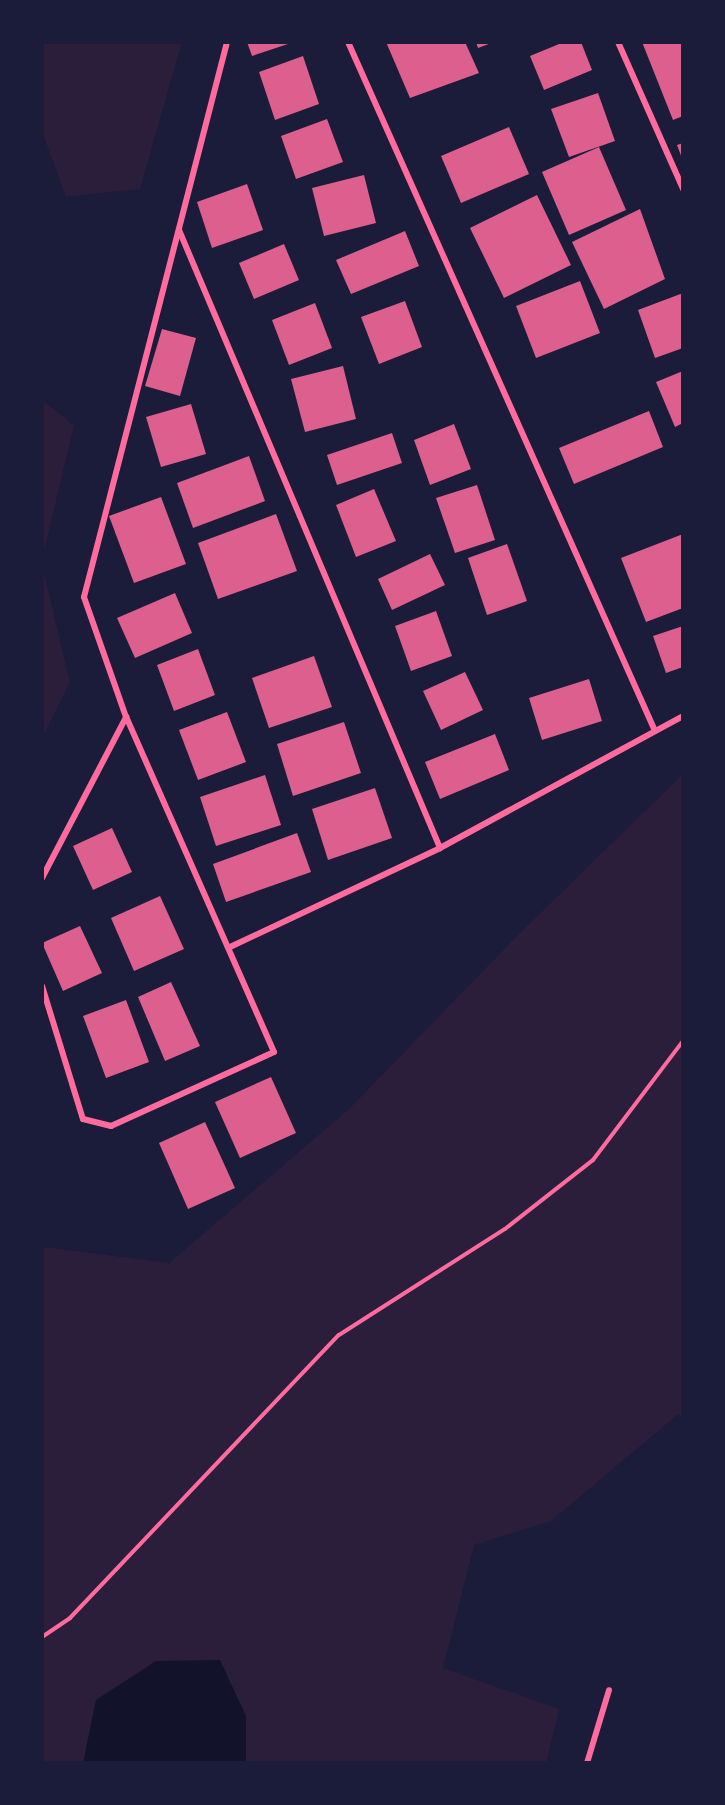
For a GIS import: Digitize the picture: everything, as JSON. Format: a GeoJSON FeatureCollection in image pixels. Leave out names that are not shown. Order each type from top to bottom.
{"type":"FeatureCollection","features":[{"type":"Feature","properties":{"kind":"street"},"geometry":{"type":"LineString","coordinates":[[42,986],[83,1119],[111,1126],[274,1052],[230,947],[126,717],[84,597],[226,42]]}},
{"type":"Feature","properties":{"kind":"street"},"geometry":{"type":"LineString","coordinates":[[348,42],[655,731]]}},
{"type":"Feature","properties":{"kind":"street"},"geometry":{"type":"LineString","coordinates":[[618,42],[683,189]]}},
{"type":"Feature","properties":{"kind":"street"},"geometry":{"type":"LineString","coordinates":[[179,230],[440,848]]}},
{"type":"Feature","properties":{"kind":"street"},"geometry":{"type":"LineString","coordinates":[[230,947],[440,848],[683,716]]}},
{"type":"Feature","properties":{"kind":"street"},"geometry":{"type":"LineString","coordinates":[[42,878],[126,717]]}},
{"type":"Feature","properties":{"kind":"street"},"geometry":{"type":"LineString","coordinates":[[586,1763],[609,1690]]}},
{"type":"Feature","properties":{"kind":"path"},"geometry":{"type":"LineString","coordinates":[[42,1637],[70,1618],[339,1335],[505,1229],[593,1160],[683,1041]]}},
{"type":"Feature","properties":{"kind":"shaded area"},"geometry":{"type":"Polygon","coordinates":[[[42,42],[182,42],[140,189],[66,197],[42,132],[42,42]]]}},
{"type":"Feature","properties":{"kind":"shaded area"},"geometry":{"type":"Polygon","coordinates":[[[42,400],[74,425],[42,560],[42,400]]]}},
{"type":"Feature","properties":{"kind":"shaded area"},"geometry":{"type":"Polygon","coordinates":[[[42,565],[70,682],[42,738],[42,565]]]}},
{"type":"Feature","properties":{"kind":"shaded area"},"geometry":{"type":"Polygon","coordinates":[[[683,774],[683,1416],[677,1415],[551,1521],[474,1545],[443,1668],[559,1709],[546,1763],[42,1763],[42,1240],[43,1247],[169,1263],[350,1108],[517,936],[683,774]]]}},
{"type":"Feature","properties":{"kind":"shaded area"},"geometry":{"type":"Polygon","coordinates":[[[220,1660],[246,1716],[246,1763],[83,1763],[96,1700],[156,1661],[220,1660]]]}},
{"type":"Feature","properties":{"kind":"building"},"geometry":{"type":"Polygon","coordinates":[[[247,42],[294,42],[252,56],[247,42]]]}},
{"type":"Feature","properties":{"kind":"building"},"geometry":{"type":"Polygon","coordinates":[[[386,42],[465,42],[479,73],[410,98],[386,42]]]}},
{"type":"Feature","properties":{"kind":"building"},"geometry":{"type":"Polygon","coordinates":[[[476,42],[494,42],[478,48],[476,42]]]}},
{"type":"Feature","properties":{"kind":"building"},"geometry":{"type":"Polygon","coordinates":[[[564,42],[581,42],[592,70],[544,90],[530,56],[564,42]]]}},
{"type":"Feature","properties":{"kind":"building"},"geometry":{"type":"Polygon","coordinates":[[[642,42],[683,42],[683,116],[673,120],[642,42]]]}},
{"type":"Feature","properties":{"kind":"building"},"geometry":{"type":"Polygon","coordinates":[[[303,56],[319,104],[275,120],[259,72],[303,56]]]}},
{"type":"Feature","properties":{"kind":"building"},"geometry":{"type":"Polygon","coordinates":[[[598,93],[615,141],[569,157],[551,109],[598,93]]]}},
{"type":"Feature","properties":{"kind":"building"},"geometry":{"type":"Polygon","coordinates":[[[327,119],[343,162],[296,179],[281,136],[327,119]]]}},
{"type":"Feature","properties":{"kind":"building"},"geometry":{"type":"Polygon","coordinates":[[[509,127],[529,174],[461,203],[441,156],[509,127]]]}},
{"type":"Feature","properties":{"kind":"building"},"geometry":{"type":"Polygon","coordinates":[[[683,143],[683,161],[677,145],[683,143]]]}},
{"type":"Feature","properties":{"kind":"building"},"geometry":{"type":"Polygon","coordinates":[[[599,147],[626,210],[569,235],[542,172],[599,147]]]}},
{"type":"Feature","properties":{"kind":"building"},"geometry":{"type":"Polygon","coordinates":[[[364,175],[376,223],[324,236],[312,188],[364,175]]]}},
{"type":"Feature","properties":{"kind":"building"},"geometry":{"type":"Polygon","coordinates":[[[247,184],[263,230],[212,248],[197,202],[247,184]]]}},
{"type":"Feature","properties":{"kind":"building"},"geometry":{"type":"Polygon","coordinates":[[[537,195],[571,265],[504,298],[470,228],[537,195]]]}},
{"type":"Feature","properties":{"kind":"building"},"geometry":{"type":"Polygon","coordinates":[[[640,209],[665,279],[604,309],[572,242],[640,209]]]}},
{"type":"Feature","properties":{"kind":"building"},"geometry":{"type":"Polygon","coordinates":[[[405,231],[419,266],[351,294],[336,260],[405,231]]]}},
{"type":"Feature","properties":{"kind":"building"},"geometry":{"type":"Polygon","coordinates":[[[284,244],[299,280],[254,299],[239,263],[284,244]]]}},
{"type":"Feature","properties":{"kind":"building"},"geometry":{"type":"Polygon","coordinates":[[[580,281],[600,333],[536,358],[516,306],[580,281]]]}},
{"type":"Feature","properties":{"kind":"building"},"geometry":{"type":"Polygon","coordinates":[[[683,293],[683,348],[655,358],[638,310],[683,293]]]}},
{"type":"Feature","properties":{"kind":"building"},"geometry":{"type":"Polygon","coordinates":[[[405,301],[422,347],[379,364],[361,317],[405,301]]]}},
{"type":"Feature","properties":{"kind":"building"},"geometry":{"type":"Polygon","coordinates":[[[315,303],[332,348],[289,365],[272,320],[315,303]]]}},
{"type":"Feature","properties":{"kind":"building"},"geometry":{"type":"Polygon","coordinates":[[[162,329],[196,338],[180,396],[145,386],[162,329]]]}},
{"type":"Feature","properties":{"kind":"building"},"geometry":{"type":"Polygon","coordinates":[[[343,366],[356,419],[305,432],[291,379],[343,366]]]}},
{"type":"Feature","properties":{"kind":"building"},"geometry":{"type":"Polygon","coordinates":[[[683,371],[683,423],[675,427],[656,382],[683,371]]]}},
{"type":"Feature","properties":{"kind":"building"},"geometry":{"type":"Polygon","coordinates":[[[191,404],[206,454],[161,467],[146,417],[191,404]]]}},
{"type":"Feature","properties":{"kind":"building"},"geometry":{"type":"Polygon","coordinates":[[[649,411],[663,447],[574,484],[559,448],[649,411]]]}},
{"type":"Feature","properties":{"kind":"building"},"geometry":{"type":"Polygon","coordinates":[[[454,424],[471,469],[430,485],[414,440],[454,424]]]}},
{"type":"Feature","properties":{"kind":"building"},"geometry":{"type":"Polygon","coordinates":[[[392,433],[402,463],[337,485],[327,455],[392,433]]]}},
{"type":"Feature","properties":{"kind":"building"},"geometry":{"type":"Polygon","coordinates":[[[249,456],[265,501],[193,528],[177,483],[249,456]]]}},
{"type":"Feature","properties":{"kind":"building"},"geometry":{"type":"Polygon","coordinates":[[[477,485],[495,540],[455,553],[436,498],[477,485]]]}},
{"type":"Feature","properties":{"kind":"building"},"geometry":{"type":"Polygon","coordinates":[[[374,489],[396,541],[356,557],[336,505],[374,489]]]}},
{"type":"Feature","properties":{"kind":"building"},"geometry":{"type":"Polygon","coordinates":[[[161,497],[186,564],[134,583],[109,516],[161,497]]]}},
{"type":"Feature","properties":{"kind":"building"},"geometry":{"type":"Polygon","coordinates":[[[276,514],[297,571],[218,599],[198,543],[276,514]]]}},
{"type":"Feature","properties":{"kind":"building"},"geometry":{"type":"Polygon","coordinates":[[[683,534],[683,608],[646,622],[621,558],[683,534]]]}},
{"type":"Feature","properties":{"kind":"building"},"geometry":{"type":"Polygon","coordinates":[[[507,544],[527,601],[487,615],[468,558],[507,544]]]}},
{"type":"Feature","properties":{"kind":"building"},"geometry":{"type":"Polygon","coordinates":[[[430,554],[445,585],[392,610],[378,579],[430,554]]]}},
{"type":"Feature","properties":{"kind":"building"},"geometry":{"type":"Polygon","coordinates":[[[175,593],[192,633],[135,658],[117,618],[175,593]]]}},
{"type":"Feature","properties":{"kind":"building"},"geometry":{"type":"Polygon","coordinates":[[[436,611],[452,656],[411,671],[395,626],[436,611]]]}},
{"type":"Feature","properties":{"kind":"building"},"geometry":{"type":"Polygon","coordinates":[[[683,626],[683,667],[666,673],[653,636],[683,626]]]}},
{"type":"Feature","properties":{"kind":"building"},"geometry":{"type":"Polygon","coordinates":[[[198,649],[215,695],[174,711],[157,665],[198,649]]]}},
{"type":"Feature","properties":{"kind":"building"},"geometry":{"type":"Polygon","coordinates":[[[314,656],[332,707],[269,728],[252,678],[314,656]]]}},
{"type":"Feature","properties":{"kind":"building"},"geometry":{"type":"Polygon","coordinates":[[[465,672],[483,710],[441,730],[423,691],[465,672]]]}},
{"type":"Feature","properties":{"kind":"building"},"geometry":{"type":"Polygon","coordinates":[[[589,679],[602,721],[542,740],[529,698],[589,679]]]}},
{"type":"Feature","properties":{"kind":"building"},"geometry":{"type":"Polygon","coordinates":[[[227,712],[246,762],[198,780],[179,730],[227,712]]]}},
{"type":"Feature","properties":{"kind":"building"},"geometry":{"type":"Polygon","coordinates":[[[344,722],[361,773],[293,796],[277,744],[344,722]]]}},
{"type":"Feature","properties":{"kind":"building"},"geometry":{"type":"Polygon","coordinates":[[[495,734],[509,770],[440,799],[425,762],[495,734]]]}},
{"type":"Feature","properties":{"kind":"building"},"geometry":{"type":"Polygon","coordinates":[[[265,775],[281,825],[216,846],[200,797],[265,775]]]}},
{"type":"Feature","properties":{"kind":"building"},"geometry":{"type":"Polygon","coordinates":[[[375,788],[392,838],[328,860],[312,809],[375,788]]]}},
{"type":"Feature","properties":{"kind":"building"},"geometry":{"type":"Polygon","coordinates":[[[112,828],[132,872],[93,890],[73,846],[112,828]]]}},
{"type":"Feature","properties":{"kind":"building"},"geometry":{"type":"Polygon","coordinates":[[[297,833],[311,872],[226,902],[213,864],[297,833]]]}},
{"type":"Feature","properties":{"kind":"building"},"geometry":{"type":"Polygon","coordinates":[[[160,896],[184,949],[134,971],[111,918],[160,896]]]}},
{"type":"Feature","properties":{"kind":"building"},"geometry":{"type":"Polygon","coordinates":[[[80,926],[102,973],[63,991],[42,943],[80,926]]]}},
{"type":"Feature","properties":{"kind":"building"},"geometry":{"type":"Polygon","coordinates":[[[171,982],[200,1046],[165,1061],[138,997],[171,982]]]}},
{"type":"Feature","properties":{"kind":"building"},"geometry":{"type":"Polygon","coordinates":[[[126,1000],[149,1062],[106,1078],[83,1016],[126,1000]]]}},
{"type":"Feature","properties":{"kind":"building"},"geometry":{"type":"Polygon","coordinates":[[[271,1077],[296,1133],[240,1158],[215,1102],[271,1077]]]}},
{"type":"Feature","properties":{"kind":"building"},"geometry":{"type":"Polygon","coordinates":[[[205,1122],[235,1188],[188,1209],[159,1143],[205,1122]]]}}]}
